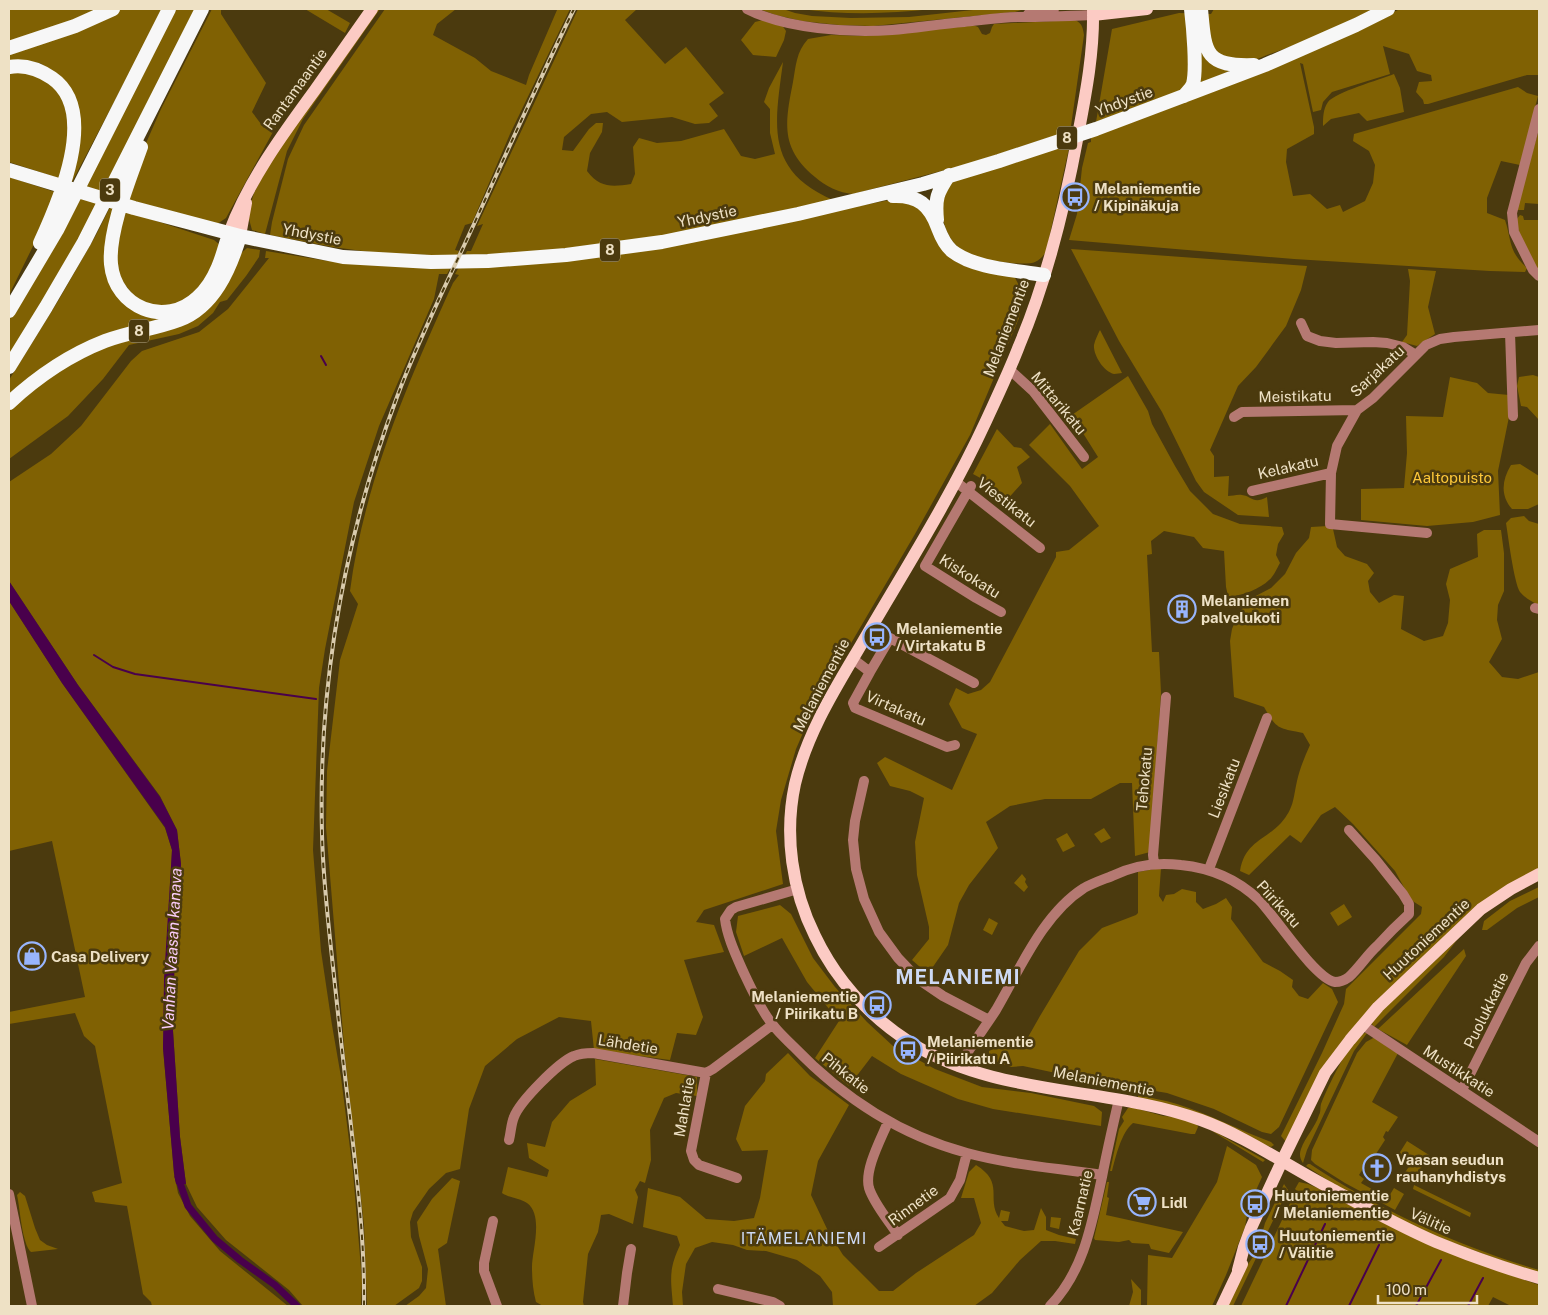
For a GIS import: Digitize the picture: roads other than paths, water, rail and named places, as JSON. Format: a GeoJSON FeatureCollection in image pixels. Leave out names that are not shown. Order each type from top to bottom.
{"type":"FeatureCollection","features":[{"type":"Feature","properties":{"kind":"highway"},"geometry":{"type":"LineString","coordinates":[[9,48],[75,26],[113,9]]}},
{"type":"Feature","properties":{"kind":"highway","name":"3"},"geometry":{"type":"LineString","coordinates":[[11,307],[57,230],[169,9]]}},
{"type":"Feature","properties":{"kind":"highway","name":"3"},"geometry":{"type":"LineString","coordinates":[[9,367],[84,242],[202,9]]}},
{"type":"Feature","properties":{"kind":"highway"},"geometry":{"type":"LineString","coordinates":[[1184,96],[1191,88],[1193,82],[1191,9]]}},
{"type":"Feature","properties":{"kind":"highway"},"geometry":{"type":"LineString","coordinates":[[1201,9],[1202,32],[1208,51],[1213,56],[1220,62],[1229,65],[1265,64]]}},
{"type":"Feature","properties":{"kind":"highway","name":"Yhdystie"},"geometry":{"type":"LineString","coordinates":[[9,170],[134,208],[235,234],[343,257],[431,262],[488,261],[566,255],[662,242],[807,212],[923,184],[1096,129],[1184,96],[1265,64],[1356,25],[1388,9]]}},
{"type":"Feature","properties":{"kind":"highway"},"geometry":{"type":"LineString","coordinates":[[9,67],[24,66],[35,69],[56,80],[69,100],[74,122],[72,155],[60,199],[11,307]]}},
{"type":"Feature","properties":{"kind":"highway"},"geometry":{"type":"LineString","coordinates":[[149,115],[145,137],[131,176],[110,252],[111,265],[118,288],[130,301],[147,310],[164,312],[180,309],[199,297],[208,286],[235,234]]}},
{"type":"Feature","properties":{"kind":"highway"},"geometry":{"type":"LineString","coordinates":[[937,226],[936,205],[938,191],[949,176]]}},
{"type":"Feature","properties":{"kind":"highway"},"geometry":{"type":"LineString","coordinates":[[872,197],[903,195],[913,197],[927,206],[941,236],[951,250],[968,259],[989,266],[1044,275]]}},
{"type":"Feature","properties":{"kind":"highway","name":"8"},"geometry":{"type":"LineString","coordinates":[[9,403],[49,370],[90,348],[107,340],[180,320],[192,313],[204,304],[216,290],[235,252],[235,234]]}},
{"type":"Feature","properties":{"kind":"main road"},"geometry":{"type":"LineString","coordinates":[[1093,12],[1147,9]]}},
{"type":"Feature","properties":{"kind":"main road","name":"Rantamaantie"},"geometry":{"type":"LineString","coordinates":[[235,234],[237,212],[275,144],[368,10]]}},
{"type":"Feature","properties":{"kind":"main road","name":"Melaniementie"},"geometry":{"type":"LineString","coordinates":[[1093,12],[1090,66],[1083,110],[1055,237],[1044,275],[1020,344],[984,425],[956,481],[853,659],[810,738],[796,783],[793,800],[791,838],[798,889],[809,924],[822,950],[846,986],[871,1012],[911,1042],[960,1067],[980,1074],[1020,1083],[1120,1099],[1207,1122],[1286,1164]]}},
{"type":"Feature","properties":{"kind":"main road","name":"Huutoniementie"},"geometry":{"type":"LineString","coordinates":[[1222,1306],[1270,1206],[1286,1164],[1348,1043],[1378,1007],[1481,909],[1511,889],[1539,874]]}},
{"type":"Feature","properties":{"kind":"main road","name":"Välitie"},"geometry":{"type":"LineString","coordinates":[[1286,1164],[1398,1224],[1435,1241],[1503,1267],[1539,1278]]}},
{"type":"Feature","properties":{"kind":"street"},"geometry":{"type":"LineString","coordinates":[[747,9],[762,16],[792,23],[854,31],[892,30],[959,22],[1020,17],[1040,18],[1093,12]]}},
{"type":"Feature","properties":{"kind":"street"},"geometry":{"type":"LineString","coordinates":[[1020,17],[1041,10],[1054,9]]}},
{"type":"Feature","properties":{"kind":"street"},"geometry":{"type":"LineString","coordinates":[[1539,108],[1512,213],[1514,232],[1533,270],[1539,276]]}},
{"type":"Feature","properties":{"kind":"street"},"geometry":{"type":"LineString","coordinates":[[1301,323],[1307,336],[1320,341],[1339,343],[1384,342],[1403,347],[1416,355]]}},
{"type":"Feature","properties":{"kind":"street","name":"Sarjakatu"},"geometry":{"type":"LineString","coordinates":[[1427,533],[1330,524],[1331,473],[1337,446],[1357,410],[1373,398],[1426,345],[1440,339],[1539,330]]}},
{"type":"Feature","properties":{"kind":"street"},"geometry":{"type":"LineString","coordinates":[[1510,333],[1513,416]]}},
{"type":"Feature","properties":{"kind":"street","name":"Mittarikatu"},"geometry":{"type":"LineString","coordinates":[[1009,369],[1033,390],[1084,457]]}},
{"type":"Feature","properties":{"kind":"street","name":"Meistikatu"},"geometry":{"type":"LineString","coordinates":[[1234,417],[1242,412],[1357,410]]}},
{"type":"Feature","properties":{"kind":"street","name":"Kelakatu"},"geometry":{"type":"LineString","coordinates":[[1252,491],[1331,473]]}},
{"type":"Feature","properties":{"kind":"street","name":"Viestikatu"},"geometry":{"type":"LineString","coordinates":[[956,481],[969,488],[1040,548]]}},
{"type":"Feature","properties":{"kind":"street","name":"Kiskokatu"},"geometry":{"type":"LineString","coordinates":[[969,488],[925,566],[1001,612]]}},
{"type":"Feature","properties":{"kind":"street"},"geometry":{"type":"LineString","coordinates":[[870,672],[890,638],[974,683]]}},
{"type":"Feature","properties":{"kind":"street","name":"Virtakatu"},"geometry":{"type":"LineString","coordinates":[[853,659],[870,672],[853,703],[855,708],[947,747],[954,745]]}},
{"type":"Feature","properties":{"kind":"street","name":"Tehokatu"},"geometry":{"type":"LineString","coordinates":[[1154,863],[1153,855],[1166,697]]}},
{"type":"Feature","properties":{"kind":"street","name":"Liesikatu"},"geometry":{"type":"LineString","coordinates":[[1209,870],[1267,718]]}},
{"type":"Feature","properties":{"kind":"street"},"geometry":{"type":"LineString","coordinates":[[864,782],[855,821],[853,840],[856,869],[864,899],[879,932],[898,958],[918,979],[943,996],[989,1020]]}},
{"type":"Feature","properties":{"kind":"street","name":"Piirikatu"},"geometry":{"type":"LineString","coordinates":[[960,1067],[967,1052],[989,1020],[1040,935],[1060,911],[1083,889],[1122,871],[1154,863],[1183,865],[1209,870],[1222,874],[1241,885],[1259,900],[1294,944],[1327,979],[1336,982],[1342,981],[1409,914],[1409,904],[1403,894],[1349,830]]}},
{"type":"Feature","properties":{"kind":"street","name":"Pihkatie"},"geometry":{"type":"LineString","coordinates":[[798,889],[736,907],[731,910],[725,919],[733,948],[740,964],[750,986],[772,1024],[822,1074],[851,1097],[888,1122],[935,1143],[967,1153],[1006,1161],[1102,1175]]}},
{"type":"Feature","properties":{"kind":"street","name":"Puolukkatie"},"geometry":{"type":"LineString","coordinates":[[1462,1090],[1526,964],[1539,946]]}},
{"type":"Feature","properties":{"kind":"street"},"geometry":{"type":"LineString","coordinates":[[706,1072],[713,1069],[772,1024]]}},
{"type":"Feature","properties":{"kind":"street","name":"Mustikkatie"},"geometry":{"type":"LineString","coordinates":[[1363,1024],[1539,1142]]}},
{"type":"Feature","properties":{"kind":"street","name":"Lähdetie"},"geometry":{"type":"LineString","coordinates":[[509,1140],[514,1116],[521,1104],[559,1064],[573,1056],[594,1053],[706,1072]]}},
{"type":"Feature","properties":{"kind":"street","name":"Mahlatie"},"geometry":{"type":"LineString","coordinates":[[706,1072],[691,1151],[694,1160],[699,1165],[737,1178]]}},
{"type":"Feature","properties":{"kind":"street","name":"Kaarnatie"},"geometry":{"type":"LineString","coordinates":[[1050,1306],[1068,1284],[1087,1243],[1120,1099]]}},
{"type":"Feature","properties":{"kind":"street"},"geometry":{"type":"LineString","coordinates":[[888,1122],[870,1168],[868,1179],[872,1195],[898,1235]]}},
{"type":"Feature","properties":{"kind":"street","name":"Rinnetie"},"geometry":{"type":"LineString","coordinates":[[880,1247],[950,1198],[960,1180],[967,1153]]}},
{"type":"Feature","properties":{"kind":"street"},"geometry":{"type":"LineString","coordinates":[[9,1194],[32,1306]]}},
{"type":"Feature","properties":{"kind":"street"},"geometry":{"type":"LineString","coordinates":[[493,1221],[484,1271],[497,1306]]}},
{"type":"Feature","properties":{"kind":"street"},"geometry":{"type":"LineString","coordinates":[[623,1306],[626,1273],[631,1249]]}},
{"type":"Feature","properties":{"kind":"street"},"geometry":{"type":"LineString","coordinates":[[718,1289],[773,1302],[780,1306]]}},
{"type":"Feature","properties":{"kind":"water"},"geometry":{"type":"Polygon","coordinates":[[[9,581],[78,685],[160,797],[177,830],[181,864],[175,937],[173,1031],[180,1137],[186,1184],[176,1184],[174,1173],[163,1048],[164,979],[172,850],[165,827],[62,683],[9,601],[9,581]]]}},
{"type":"Feature","properties":{"kind":"waterway"},"geometry":{"type":"LineString","coordinates":[[321,356],[326,365]]}},
{"type":"Feature","properties":{"kind":"waterway"},"geometry":{"type":"LineString","coordinates":[[94,655],[113,667],[135,674],[316,699]]}},
{"type":"Feature","properties":{"kind":"waterway","name":"Vanhan Vaasan kanava"},"geometry":{"type":"LineString","coordinates":[[178,1177],[188,1206],[215,1239],[275,1285],[297,1306]]}},
{"type":"Feature","properties":{"kind":"waterway"},"geometry":{"type":"LineString","coordinates":[[1286,1306],[1325,1224]]}},
{"type":"Feature","properties":{"kind":"waterway"},"geometry":{"type":"LineString","coordinates":[[1349,1306],[1379,1245]]}},
{"type":"Feature","properties":{"kind":"waterway"},"geometry":{"type":"LineString","coordinates":[[1416,1306],[1441,1260]]}},
{"type":"Feature","properties":{"kind":"waterway"},"geometry":{"type":"LineString","coordinates":[[1468,1306],[1483,1278]]}},
{"type":"Feature","properties":{"kind":"railway"},"geometry":{"type":"LineString","coordinates":[[364,1306],[360,1212],[328,923],[322,834],[325,722],[338,612],[362,504],[378,450],[397,397],[434,310],[574,9]]}},
{"type":"Feature","properties":{"kind":"place","name":"Melaniementie / Kipinäkuja"},"geometry":{"type":"Point","coordinates":[1075,197]}},
{"type":"Feature","properties":{"kind":"place","name":"Melaniemen palvelukoti"},"geometry":{"type":"Point","coordinates":[1182,609]}},
{"type":"Feature","properties":{"kind":"place","name":"Melaniementie / Virtakatu B"},"geometry":{"type":"Point","coordinates":[877,637]}},
{"type":"Feature","properties":{"kind":"place","name":"Casa Delivery"},"geometry":{"type":"Point","coordinates":[32,956]}},
{"type":"Feature","properties":{"kind":"place","name":"Melaniementie / Piirikatu B"},"geometry":{"type":"Point","coordinates":[877,1005]}},
{"type":"Feature","properties":{"kind":"place","name":"Melaniementie / Piirikatu A"},"geometry":{"type":"Point","coordinates":[908,1050]}},
{"type":"Feature","properties":{"kind":"place","name":"Vaasan seudun rauhanyhdistys"},"geometry":{"type":"Point","coordinates":[1377,1168]}},
{"type":"Feature","properties":{"kind":"place","name":"Lidl"},"geometry":{"type":"Point","coordinates":[1142,1202]}},
{"type":"Feature","properties":{"kind":"place","name":"Huutoniementie / Melaniementie"},"geometry":{"type":"Point","coordinates":[1255,1204]}},
{"type":"Feature","properties":{"kind":"place","name":"Huutoniementie / Välitie"},"geometry":{"type":"Point","coordinates":[1260,1244]}},
{"type":"Feature","properties":{"kind":"district","name":"MELANIEMI"},"geometry":{"type":"Point","coordinates":[958,977]}},
{"type":"Feature","properties":{"kind":"district","name":"ITÄMELANIEMI"},"geometry":{"type":"Point","coordinates":[804,1238]}},
{"type":"Feature","properties":{"kind":"park label","name":"Aaltopuisto"},"geometry":{"type":"Point","coordinates":[1452,477]}}]}
